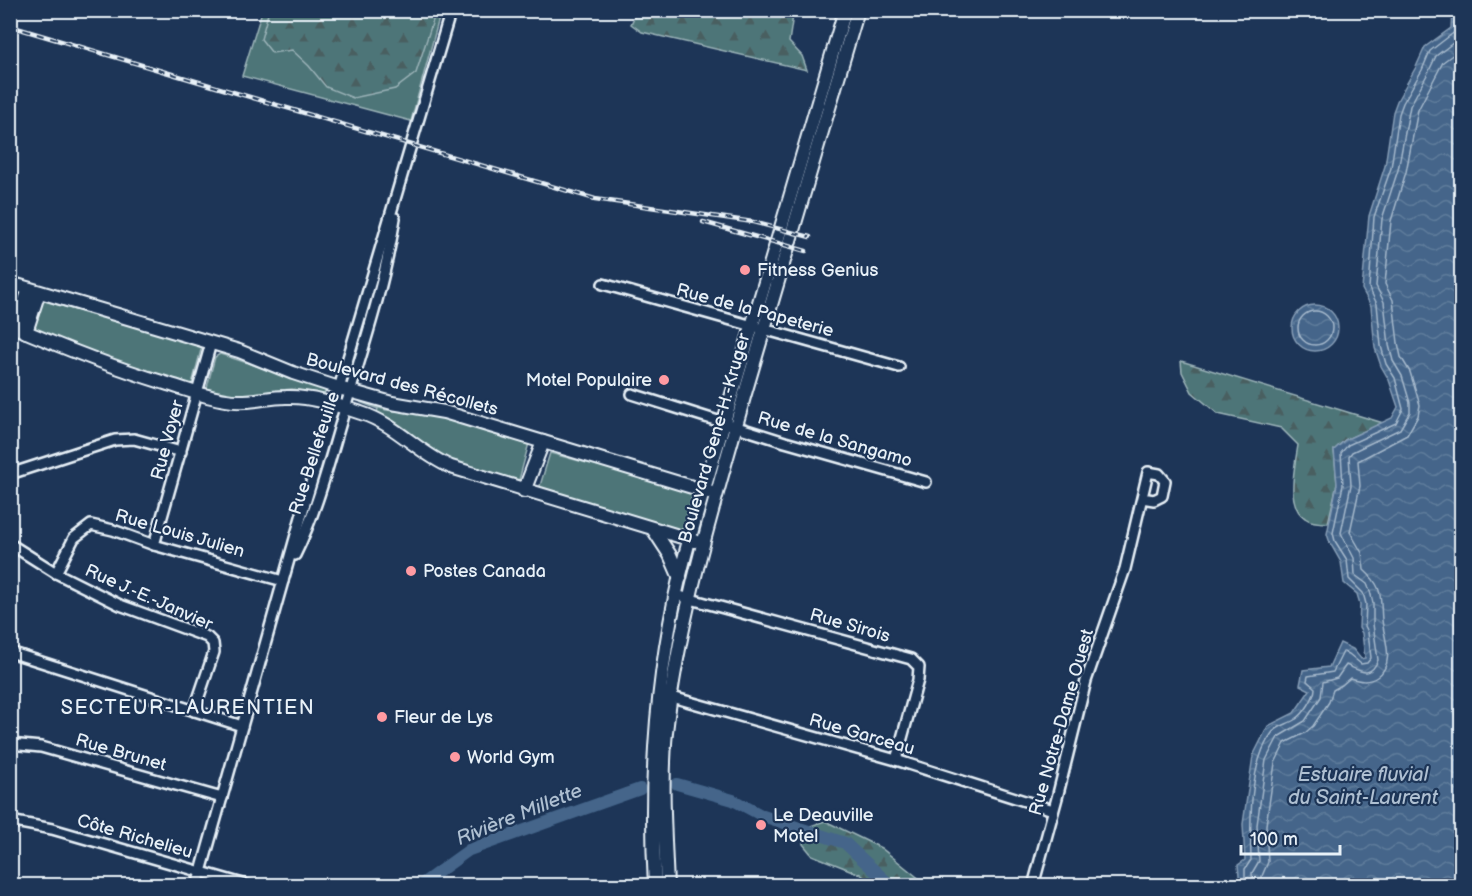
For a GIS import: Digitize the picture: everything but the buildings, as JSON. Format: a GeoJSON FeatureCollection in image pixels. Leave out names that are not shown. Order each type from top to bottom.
{"type":"FeatureCollection","features":[{"type":"Feature","properties":{"kind":"main road","name":"Boulevard Gene-H.-Kruger"},"geometry":{"type":"LineString","coordinates":[[667,885],[665,695],[676,595],[680,578],[696,541],[730,425],[845,10]]}},
{"type":"Feature","properties":{"kind":"main road","name":"Boulevard Gene-H.-Kruger"},"geometry":{"type":"LineString","coordinates":[[758,326],[858,10]]}},
{"type":"Feature","properties":{"kind":"main road","name":"Boulevard des Récollets"},"geometry":{"type":"LineString","coordinates":[[10,283],[211,343],[345,390],[392,403],[441,412],[710,492]]}},
{"type":"Feature","properties":{"kind":"main road"},"geometry":{"type":"LineString","coordinates":[[34,290],[18,328],[107,365],[196,393],[232,401],[291,397],[340,407],[386,423],[429,456],[447,466],[696,541]]}},
{"type":"Feature","properties":{"kind":"main road"},"geometry":{"type":"LineString","coordinates":[[524,490],[543,442]]}},
{"type":"Feature","properties":{"kind":"main road"},"geometry":{"type":"LineString","coordinates":[[653,529],[670,555],[680,578]]}},
{"type":"Feature","properties":{"kind":"main road","name":"Boulevard Gene-H.-Kruger"},"geometry":{"type":"LineString","coordinates":[[655,885],[652,805],[655,734],[689,598],[696,541]]}},
{"type":"Feature","properties":{"kind":"street","name":"Rue Bellefeuille"},"geometry":{"type":"LineString","coordinates":[[197,885],[284,577],[345,390],[396,198],[451,10]]}},
{"type":"Feature","properties":{"kind":"street","name":"Rue de la Papeterie"},"geometry":{"type":"LineString","coordinates":[[603,284],[899,367]]}},
{"type":"Feature","properties":{"kind":"street","name":"Rue Voyer"},"geometry":{"type":"LineString","coordinates":[[154,545],[211,343]]}},
{"type":"Feature","properties":{"kind":"street","name":"Rue de la Sangamo"},"geometry":{"type":"LineString","coordinates":[[632,394],[926,482]]}},
{"type":"Feature","properties":{"kind":"street"},"geometry":{"type":"LineString","coordinates":[[10,474],[115,440],[134,439],[181,452]]}},
{"type":"Feature","properties":{"kind":"street","name":"Rue Notre-Dame Ouest"},"geometry":{"type":"LineString","coordinates":[[1033,885],[1086,681],[1125,569],[1148,472],[1159,474],[1165,481],[1162,496],[1154,500],[1142,498]]}},
{"type":"Feature","properties":{"kind":"street","name":"Rue Louis Julien"},"geometry":{"type":"LineString","coordinates":[[56,573],[74,538],[91,525],[113,530],[154,545],[284,577]]}},
{"type":"Feature","properties":{"kind":"street","name":"Rue J.-E.-Janvier"},"geometry":{"type":"LineString","coordinates":[[11,548],[120,605],[207,637],[213,643],[214,652],[194,711]]}},
{"type":"Feature","properties":{"kind":"street","name":"Rue Sirois"},"geometry":{"type":"LineString","coordinates":[[676,595],[911,659],[919,667],[918,680],[896,760]]}},
{"type":"Feature","properties":{"kind":"street"},"geometry":{"type":"LineString","coordinates":[[10,652],[242,726]]}},
{"type":"Feature","properties":{"kind":"street","name":"Rue Garceau"},"geometry":{"type":"LineString","coordinates":[[665,695],[896,760],[1053,810]]}},
{"type":"Feature","properties":{"kind":"street","name":"Rue Brunet"},"geometry":{"type":"LineString","coordinates":[[10,744],[41,747],[222,798]]}},
{"type":"Feature","properties":{"kind":"street","name":"Côte Richelieu"},"geometry":{"type":"LineString","coordinates":[[10,821],[52,829],[250,885]]}},
{"type":"Feature","properties":{"kind":"green space"},"geometry":{"type":"Polygon","coordinates":[[[269,10],[436,11],[416,73],[395,89],[353,98],[326,87],[292,50],[272,53],[261,39],[269,10]]]}},
{"type":"Feature","properties":{"kind":"green space"},"geometry":{"type":"Polygon","coordinates":[[[262,11],[441,11],[411,121],[242,76],[262,11]]]}},
{"type":"Feature","properties":{"kind":"green space"},"geometry":{"type":"Polygon","coordinates":[[[637,11],[779,11],[793,15],[789,42],[802,56],[807,70],[642,32],[631,24],[637,11]]]}},
{"type":"Feature","properties":{"kind":"green space"},"geometry":{"type":"Polygon","coordinates":[[[45,301],[95,316],[134,324],[202,346],[192,384],[140,372],[33,329],[41,303],[45,301]]]}},
{"type":"Feature","properties":{"kind":"green space"},"geometry":{"type":"Polygon","coordinates":[[[220,354],[326,389],[324,395],[292,389],[232,395],[207,391],[215,357],[220,354]]]}},
{"type":"Feature","properties":{"kind":"green space"},"geometry":{"type":"Polygon","coordinates":[[[1181,361],[1383,423],[1345,440],[1334,450],[1337,484],[1328,523],[1307,520],[1295,504],[1293,484],[1298,445],[1281,428],[1218,414],[1192,392],[1182,372],[1181,361]]]}},
{"type":"Feature","properties":{"kind":"green space"},"geometry":{"type":"Polygon","coordinates":[[[360,402],[386,410],[440,416],[529,443],[519,480],[453,462],[435,453],[389,420],[359,406],[377,412],[378,409],[360,402]]]}},
{"type":"Feature","properties":{"kind":"green space"},"geometry":{"type":"Polygon","coordinates":[[[550,453],[587,463],[601,463],[693,493],[683,531],[539,489],[550,453]]]}},
{"type":"Feature","properties":{"kind":"green space"},"geometry":{"type":"Polygon","coordinates":[[[825,821],[881,848],[927,885],[874,885],[860,874],[812,855],[803,844],[803,838],[810,826],[825,821]]]}},
{"type":"Feature","properties":{"kind":"water","name":"Estuaire fluvial du Saint-Laurent"},"geometry":{"type":"Polygon","coordinates":[[[1447,11],[1462,11],[1461,885],[1240,885],[1238,865],[1245,860],[1243,824],[1253,756],[1268,726],[1294,713],[1310,690],[1300,685],[1303,670],[1329,667],[1340,643],[1353,649],[1361,659],[1365,658],[1362,633],[1359,628],[1360,604],[1357,594],[1344,583],[1341,562],[1327,534],[1337,484],[1334,450],[1345,440],[1392,418],[1398,407],[1375,348],[1371,306],[1362,289],[1369,216],[1385,166],[1393,112],[1397,101],[1425,47],[1451,28],[1452,13],[1447,11]]]}},
{"type":"Feature","properties":{"kind":"water"},"geometry":{"type":"Polygon","coordinates":[[[1315,305],[1331,312],[1338,328],[1331,344],[1315,351],[1299,344],[1292,328],[1299,312],[1315,305]]]}},
{"type":"Feature","properties":{"kind":"waterway","name":"Rivière Millette"},"geometry":{"type":"LineString","coordinates":[[677,784],[733,800],[763,816],[845,843],[891,886]]}},
{"type":"Feature","properties":{"kind":"waterway","name":"Rivière Millette"},"geometry":{"type":"LineString","coordinates":[[419,886],[469,850],[640,789]]}},
{"type":"Feature","properties":{"kind":"railway"},"geometry":{"type":"LineString","coordinates":[[10,26],[595,199],[753,222],[810,237]]}},
{"type":"Feature","properties":{"kind":"railway"},"geometry":{"type":"LineString","coordinates":[[703,222],[806,251]]}},
{"type":"Feature","properties":{"kind":"place","name":"Fitness Genius"},"geometry":{"type":"Point","coordinates":[745,270]}},
{"type":"Feature","properties":{"kind":"place","name":"Motel Populaire"},"geometry":{"type":"Point","coordinates":[664,380]}},
{"type":"Feature","properties":{"kind":"place","name":"Postes Canada"},"geometry":{"type":"Point","coordinates":[411,571]}},
{"type":"Feature","properties":{"kind":"place","name":"Fleur de Lys"},"geometry":{"type":"Point","coordinates":[382,717]}},
{"type":"Feature","properties":{"kind":"place","name":"World Gym"},"geometry":{"type":"Point","coordinates":[455,757]}},
{"type":"Feature","properties":{"kind":"place","name":"Le Deauville Motel"},"geometry":{"type":"Point","coordinates":[761,825]}},
{"type":"Feature","properties":{"kind":"district","name":"SECTEUR-LAURENTIEN"},"geometry":{"type":"Point","coordinates":[188,707]}}]}
